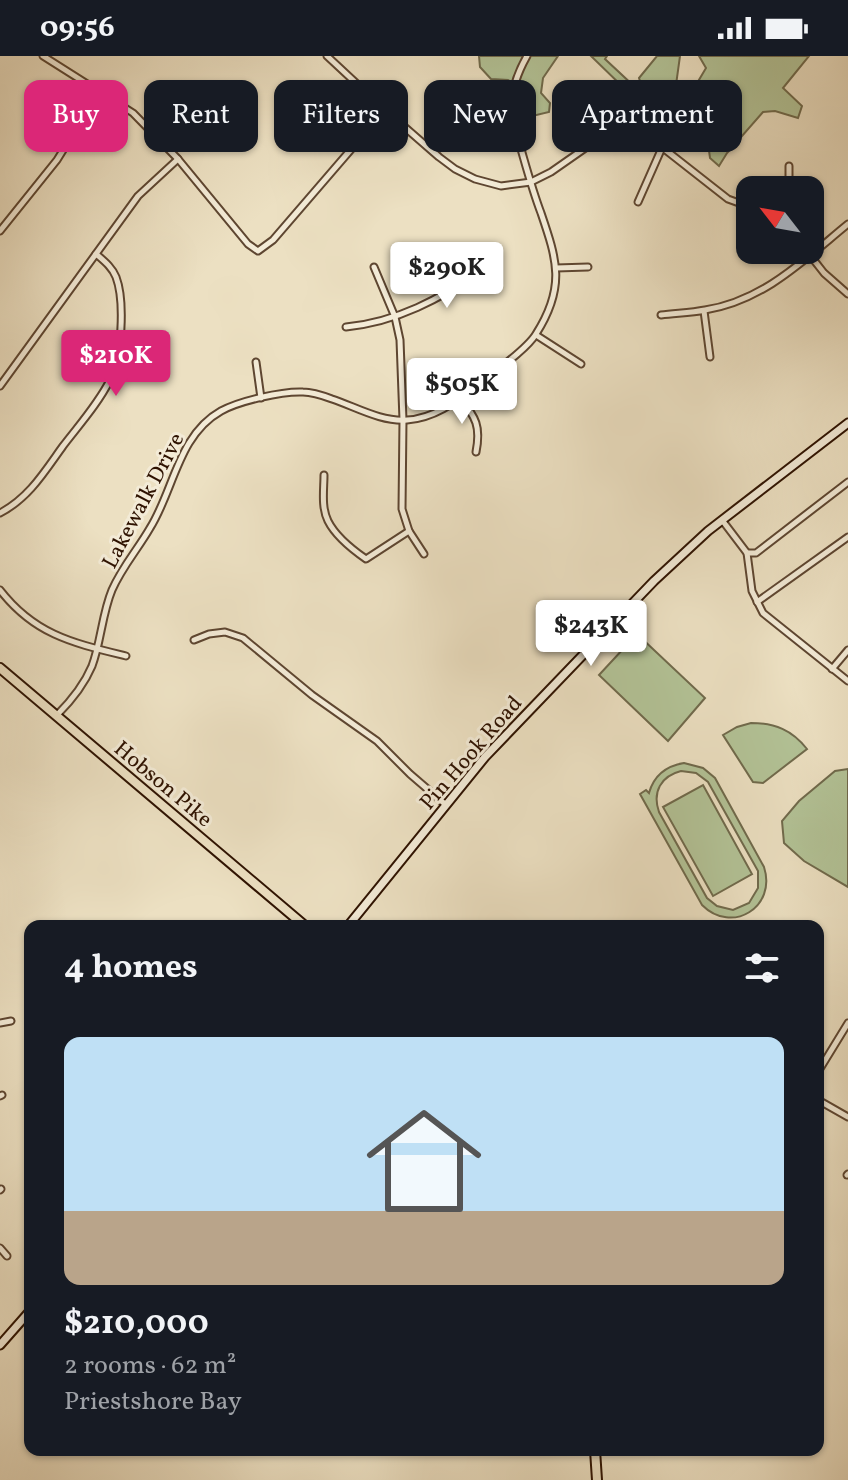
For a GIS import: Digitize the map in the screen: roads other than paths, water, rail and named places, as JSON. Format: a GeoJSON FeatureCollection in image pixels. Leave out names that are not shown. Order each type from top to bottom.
{"type":"FeatureCollection","features":[{"type":"Feature","properties":{"kind":"main road","name":"Hobson Pike"},"geometry":{"type":"LineString","coordinates":[[0,668],[298,920]]}},
{"type":"Feature","properties":{"kind":"main road"},"geometry":{"type":"LineString","coordinates":[[595,1456],[597,1480]]}},
{"type":"Feature","properties":{"kind":"street"},"geometry":{"type":"LineString","coordinates":[[43,56],[80,80]]}},
{"type":"Feature","properties":{"kind":"street"},"geometry":{"type":"LineString","coordinates":[[327,56],[353,80]]}},
{"type":"Feature","properties":{"kind":"street","name":"Lakewalk Drive"},"geometry":{"type":"LineString","coordinates":[[57,715],[75,696],[91,666],[111,591],[163,504],[186,446],[205,422],[245,401],[304,392],[330,398],[375,416],[403,420],[429,416],[460,398],[536,335],[555,287],[556,268],[512,107],[513,89],[527,56]]}},
{"type":"Feature","properties":{"kind":"street"},"geometry":{"type":"LineString","coordinates":[[128,110],[178,159],[248,244],[258,251],[273,240],[349,152]]}},
{"type":"Feature","properties":{"kind":"street"},"geometry":{"type":"LineString","coordinates":[[408,130],[448,165],[475,179],[501,186],[531,182],[580,152]]}},
{"type":"Feature","properties":{"kind":"street"},"geometry":{"type":"LineString","coordinates":[[0,231],[62,152]]}},
{"type":"Feature","properties":{"kind":"street"},"geometry":{"type":"LineString","coordinates":[[638,202],[661,152]]}},
{"type":"Feature","properties":{"kind":"street"},"geometry":{"type":"LineString","coordinates":[[668,152],[736,202]]}},
{"type":"Feature","properties":{"kind":"street"},"geometry":{"type":"LineString","coordinates":[[0,386],[138,196],[178,159]]}},
{"type":"Feature","properties":{"kind":"street"},"geometry":{"type":"LineString","coordinates":[[789,166],[789,176]]}},
{"type":"Feature","properties":{"kind":"street"},"geometry":{"type":"LineString","coordinates":[[824,241],[848,224]]}},
{"type":"Feature","properties":{"kind":"street"},"geometry":{"type":"LineString","coordinates":[[0,513],[32,488],[104,390],[114,371],[120,347],[119,292],[111,269],[96,254]]}},
{"type":"Feature","properties":{"kind":"street"},"geometry":{"type":"LineString","coordinates":[[661,315],[704,311],[745,298],[776,283],[796,264]]}},
{"type":"Feature","properties":{"kind":"street"},"geometry":{"type":"LineString","coordinates":[[817,264],[848,294]]}},
{"type":"Feature","properties":{"kind":"street"},"geometry":{"type":"LineString","coordinates":[[374,267],[395,317],[400,340],[402,509],[409,531],[424,554]]}},
{"type":"Feature","properties":{"kind":"street"},"geometry":{"type":"LineString","coordinates":[[556,268],[588,267]]}},
{"type":"Feature","properties":{"kind":"street"},"geometry":{"type":"LineString","coordinates":[[346,327],[395,317],[435,301],[482,270]]}},
{"type":"Feature","properties":{"kind":"street"},"geometry":{"type":"LineString","coordinates":[[704,311],[710,357]]}},
{"type":"Feature","properties":{"kind":"street"},"geometry":{"type":"LineString","coordinates":[[536,335],[581,364]]}},
{"type":"Feature","properties":{"kind":"street"},"geometry":{"type":"LineString","coordinates":[[256,362],[261,398]]}},
{"type":"Feature","properties":{"kind":"street"},"geometry":{"type":"LineString","coordinates":[[460,398],[476,421],[479,432],[476,452]]}},
{"type":"Feature","properties":{"kind":"street","name":"Pin Hook Road"},"geometry":{"type":"LineString","coordinates":[[353,920],[485,757],[654,581],[722,520],[848,423]]}},
{"type":"Feature","properties":{"kind":"street"},"geometry":{"type":"LineString","coordinates":[[324,475],[323,501],[328,521],[355,552],[366,559],[409,531]]}},
{"type":"Feature","properties":{"kind":"street"},"geometry":{"type":"LineString","coordinates":[[747,553],[756,553],[848,482]]}},
{"type":"Feature","properties":{"kind":"street"},"geometry":{"type":"LineString","coordinates":[[722,520],[747,553],[752,591],[763,613],[848,681]]}},
{"type":"Feature","properties":{"kind":"street"},"geometry":{"type":"LineString","coordinates":[[757,602],[848,537]]}},
{"type":"Feature","properties":{"kind":"street"},"geometry":{"type":"LineString","coordinates":[[0,590],[12,605],[59,638],[126,656]]}},
{"type":"Feature","properties":{"kind":"street"},"geometry":{"type":"LineString","coordinates":[[194,640],[225,632],[243,638],[312,695],[377,741],[446,805]]}},
{"type":"Feature","properties":{"kind":"street"},"geometry":{"type":"LineString","coordinates":[[832,669],[848,650]]}},
{"type":"Feature","properties":{"kind":"street"},"geometry":{"type":"LineString","coordinates":[[0,1023],[11,1021]]}},
{"type":"Feature","properties":{"kind":"street"},"geometry":{"type":"LineString","coordinates":[[824,1062],[848,1023]]}},
{"type":"Feature","properties":{"kind":"street"},"geometry":{"type":"LineString","coordinates":[[824,1103],[848,1117]]}},
{"type":"Feature","properties":{"kind":"street"},"geometry":{"type":"LineString","coordinates":[[0,1248],[7,1256]]}},
{"type":"Feature","properties":{"kind":"street"},"geometry":{"type":"LineString","coordinates":[[0,1344],[24,1318]]}}]}
